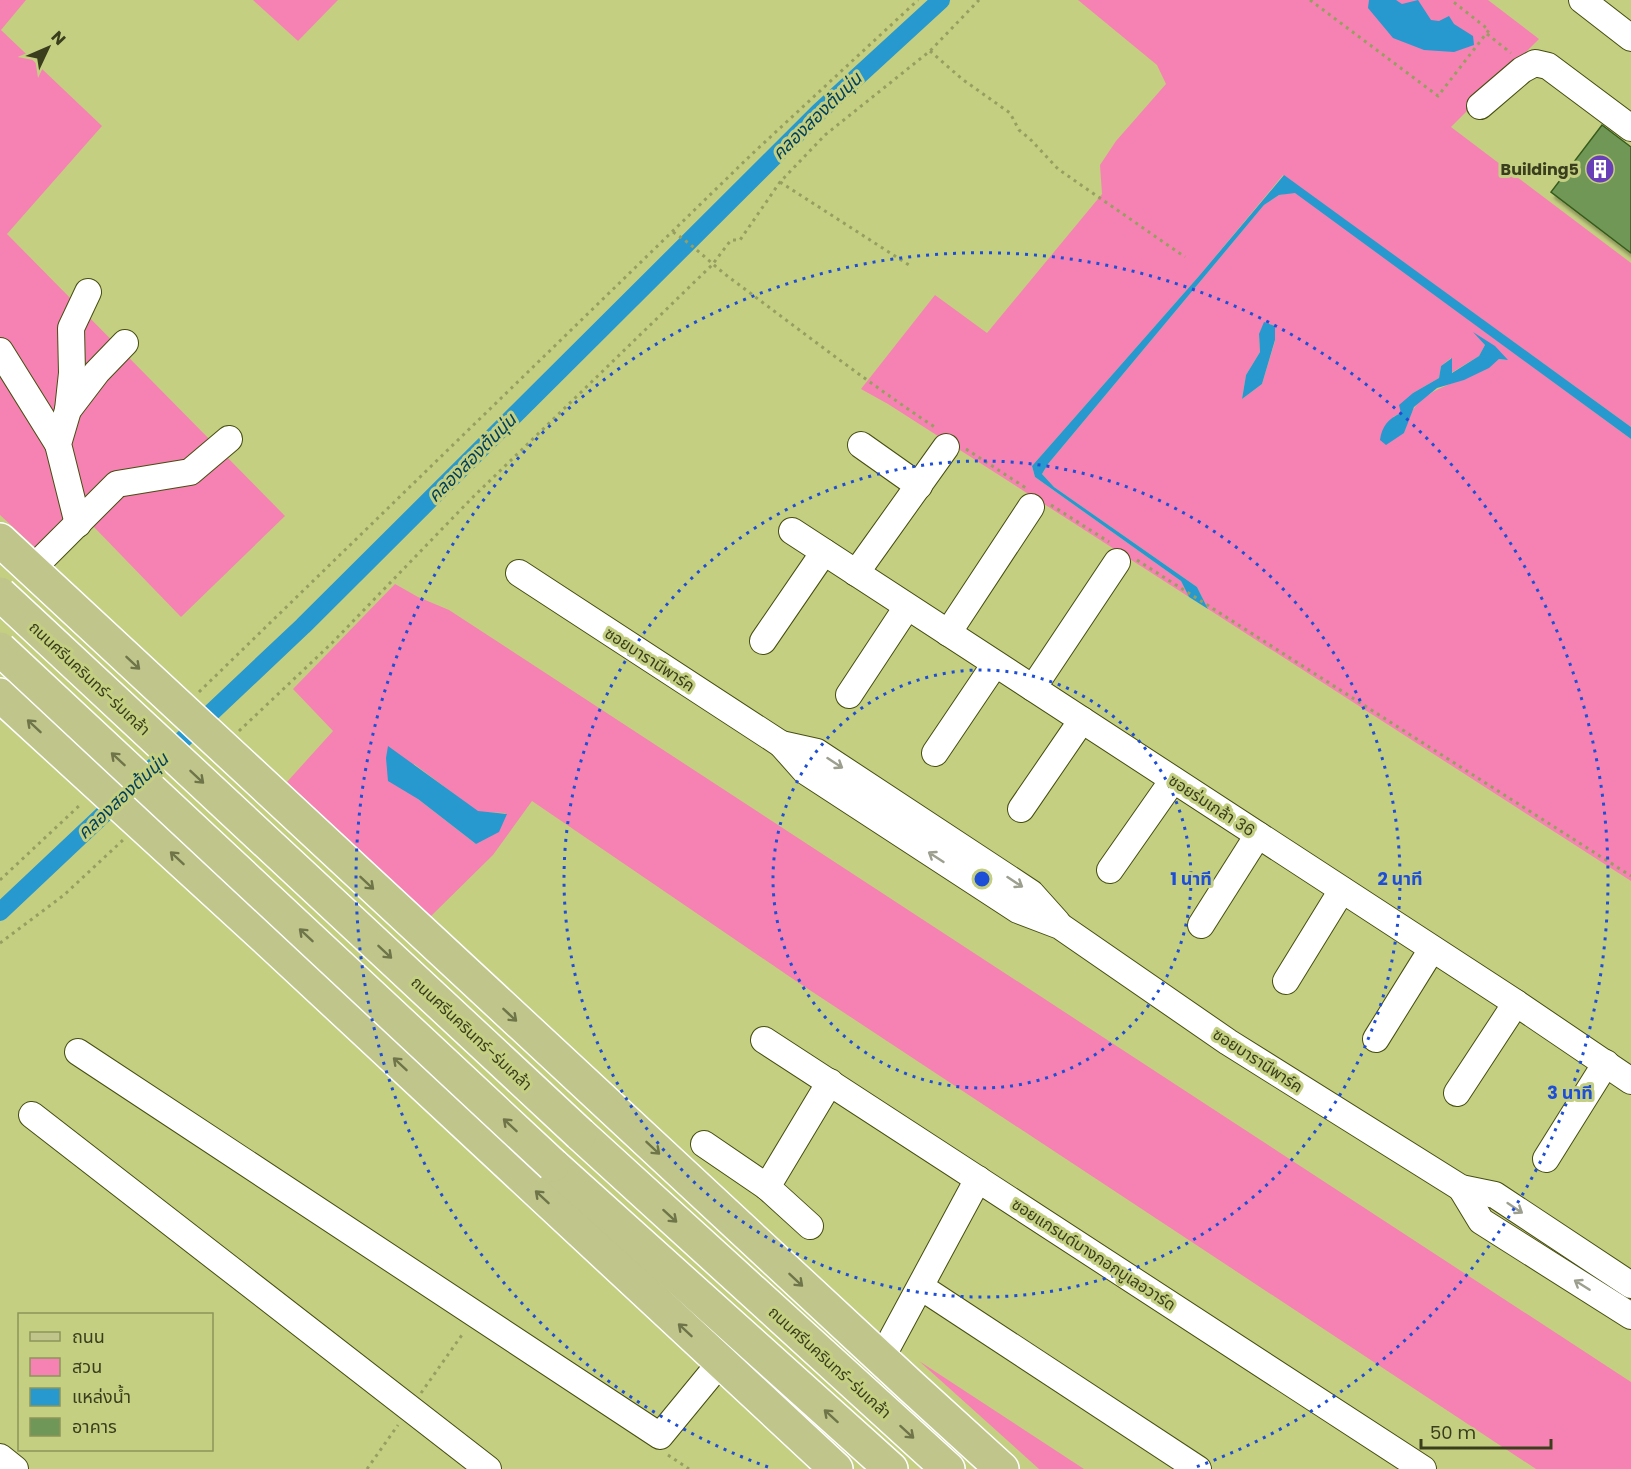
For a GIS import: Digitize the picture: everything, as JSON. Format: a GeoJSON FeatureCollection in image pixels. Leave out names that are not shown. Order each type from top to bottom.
{"type":"FeatureCollection","features":[{"type":"Feature","properties":{"kind":"main road"},"geometry":{"type":"LineString","coordinates":[[0,540],[1002,1469]]}},
{"type":"Feature","properties":{"kind":"main road"},"geometry":{"type":"LineString","coordinates":[[41,577],[60,597],[64,614],[58,638],[50,649],[26,667],[10,674],[3,690],[220,897],[836,1469]]}},
{"type":"Feature","properties":{"kind":"main road","name":"ถนนศรีนครินทร์-ร่มเกล้า"},"geometry":{"type":"LineString","coordinates":[[0,594],[580,1134],[948,1469]]}},
{"type":"Feature","properties":{"kind":"main road"},"geometry":{"type":"LineString","coordinates":[[0,649],[553,1165],[891,1469]]}},
{"type":"Feature","properties":{"kind":"main road"},"geometry":{"type":"LineString","coordinates":[[273,945],[262,918],[262,899],[270,883],[280,871],[291,861],[304,855],[320,854],[344,861]]}},
{"type":"Feature","properties":{"kind":"main road"},"geometry":{"type":"LineString","coordinates":[[912,1387],[976,1469]]}},
{"type":"Feature","properties":{"kind":"main road"},"geometry":{"type":"LineString","coordinates":[[760,1400],[859,1469]]}},
{"type":"Feature","properties":{"kind":"street"},"geometry":{"type":"LineString","coordinates":[[1593,3],[1631,38]]}},
{"type":"Feature","properties":{"kind":"street"},"geometry":{"type":"LineString","coordinates":[[1480,106],[1535,63],[1548,66],[1631,128]]}},
{"type":"Feature","properties":{"kind":"street"},"geometry":{"type":"LineString","coordinates":[[58,444],[68,410],[72,372],[71,328],[88,292]]}},
{"type":"Feature","properties":{"kind":"street"},"geometry":{"type":"LineString","coordinates":[[68,410],[97,372],[125,343]]}},
{"type":"Feature","properties":{"kind":"street"},"geometry":{"type":"LineString","coordinates":[[0,351],[58,444],[78,524]]}},
{"type":"Feature","properties":{"kind":"street"},"geometry":{"type":"LineString","coordinates":[[41,577],[78,524],[117,484],[190,472],[229,439]]}},
{"type":"Feature","properties":{"kind":"street"},"geometry":{"type":"LineString","coordinates":[[856,573],[950,442]]}},
{"type":"Feature","properties":{"kind":"street"},"geometry":{"type":"LineString","coordinates":[[861,445],[919,486]]}},
{"type":"Feature","properties":{"kind":"street"},"geometry":{"type":"LineString","coordinates":[[948,633],[1036,500]]}},
{"type":"Feature","properties":{"kind":"street","name":"ซอยร่มเกล้า 36"},"geometry":{"type":"LineString","coordinates":[[792,531],[1516,1003],[1631,1081]]}},
{"type":"Feature","properties":{"kind":"street"},"geometry":{"type":"LineString","coordinates":[[763,641],[824,552]]}},
{"type":"Feature","properties":{"kind":"street"},"geometry":{"type":"LineString","coordinates":[[1033,688],[1123,555]]}},
{"type":"Feature","properties":{"kind":"street","name":"ซอยบารานีพาร์ค"},"geometry":{"type":"LineString","coordinates":[[519,573],[780,744],[817,752],[1031,893],[1060,926],[1228,1042],[1461,1188],[1495,1195],[1631,1285]]}},
{"type":"Feature","properties":{"kind":"street"},"geometry":{"type":"LineString","coordinates":[[849,695],[908,607]]}},
{"type":"Feature","properties":{"kind":"street"},"geometry":{"type":"LineString","coordinates":[[935,753],[995,663]]}},
{"type":"Feature","properties":{"kind":"street"},"geometry":{"type":"LineString","coordinates":[[1021,809],[1082,720]]}},
{"type":"Feature","properties":{"kind":"street"},"geometry":{"type":"LineString","coordinates":[[1110,870],[1173,780]]}},
{"type":"Feature","properties":{"kind":"street"},"geometry":{"type":"LineString","coordinates":[[1201,925],[1258,835]]}},
{"type":"Feature","properties":{"kind":"street"},"geometry":{"type":"LineString","coordinates":[[1286,981],[1342,890]]}},
{"type":"Feature","properties":{"kind":"street"},"geometry":{"type":"LineString","coordinates":[[1376,1039],[1432,949]]}},
{"type":"Feature","properties":{"kind":"street"},"geometry":{"type":"LineString","coordinates":[[1457,1093],[1516,1003]]}},
{"type":"Feature","properties":{"kind":"street","name":"ซอยแกรนด์บางกอกบูเลอวาร์ด"},"geometry":{"type":"LineString","coordinates":[[764,1040],[1423,1469]]}},
{"type":"Feature","properties":{"kind":"street"},"geometry":{"type":"LineString","coordinates":[[78,1052],[660,1436],[720,1363]]}},
{"type":"Feature","properties":{"kind":"street"},"geometry":{"type":"LineString","coordinates":[[1546,1159],[1606,1063]]}},
{"type":"Feature","properties":{"kind":"street"},"geometry":{"type":"LineString","coordinates":[[767,1187],[830,1082]]}},
{"type":"Feature","properties":{"kind":"street"},"geometry":{"type":"LineString","coordinates":[[32,1115],[488,1469]]}},
{"type":"Feature","properties":{"kind":"street"},"geometry":{"type":"LineString","coordinates":[[704,1144],[767,1187],[810,1226]]}},
{"type":"Feature","properties":{"kind":"street"},"geometry":{"type":"LineString","coordinates":[[881,1359],[978,1179]]}},
{"type":"Feature","properties":{"kind":"street","name":"ซอยบารานีพาร์ค"},"geometry":{"type":"LineString","coordinates":[[1461,1188],[1480,1221],[1631,1316]]}},
{"type":"Feature","properties":{"kind":"street"},"geometry":{"type":"LineString","coordinates":[[921,1287],[1198,1469]]}},
{"type":"Feature","properties":{"kind":"street"},"geometry":{"type":"LineString","coordinates":[[0,1456],[15,1469]]}},
{"type":"Feature","properties":{"kind":"path"},"geometry":{"type":"LineString","coordinates":[[197,694],[752,154],[918,0]]}},
{"type":"Feature","properties":{"kind":"path"},"geometry":{"type":"LineString","coordinates":[[238,732],[332,643],[471,500],[712,265],[731,240],[740,240],[780,182],[825,135],[930,51],[979,0]]}},
{"type":"Feature","properties":{"kind":"path"},"geometry":{"type":"LineString","coordinates":[[1312,0],[1438,96],[1490,30],[1451,0]]}},
{"type":"Feature","properties":{"kind":"path"},"geometry":{"type":"LineString","coordinates":[[1486,34],[1529,66]]}},
{"type":"Feature","properties":{"kind":"path"},"geometry":{"type":"LineString","coordinates":[[930,51],[962,79],[1010,113],[1019,130],[1058,169],[1185,257]]}},
{"type":"Feature","properties":{"kind":"path"},"geometry":{"type":"LineString","coordinates":[[780,182],[912,267]]}},
{"type":"Feature","properties":{"kind":"path"},"geometry":{"type":"LineString","coordinates":[[673,232],[712,265],[950,442],[1036,500],[1631,876]]}},
{"type":"Feature","properties":{"kind":"path"},"geometry":{"type":"LineString","coordinates":[[0,880],[86,800]]}},
{"type":"Feature","properties":{"kind":"path"},"geometry":{"type":"LineString","coordinates":[[0,943],[64,895],[130,834]]}},
{"type":"Feature","properties":{"kind":"path"},"geometry":{"type":"LineString","coordinates":[[367,1469],[467,1327]]}},
{"type":"Feature","properties":{"kind":"path"},"geometry":{"type":"LineString","coordinates":[[659,1450],[689,1469]]}},
{"type":"Feature","properties":{"kind":"green space"},"geometry":{"type":"Polygon","coordinates":[[[0,0],[26,0],[1,30],[102,126],[7,234],[285,516],[181,617],[93,526],[54,565],[0,515],[0,0]]]}},
{"type":"Feature","properties":{"kind":"green space"},"geometry":{"type":"Polygon","coordinates":[[[253,0],[338,0],[298,41],[253,0]]]}},
{"type":"Feature","properties":{"kind":"green space"},"geometry":{"type":"Polygon","coordinates":[[[1078,0],[1488,0],[1539,39],[1451,127],[1631,263],[1631,427],[1283,175],[1199,276],[1032,466],[1035,477],[1181,581],[1189,597],[861,389],[935,295],[987,333],[1102,194],[1100,165],[1116,141],[1166,84],[1157,65],[1078,0]]]}},
{"type":"Feature","properties":{"kind":"green space"},"geometry":{"type":"Polygon","coordinates":[[[1295,192],[1631,439],[1631,881],[1208,609],[1197,587],[1054,487],[1042,474],[1264,205],[1279,195],[1295,192]],[[1265,323],[1259,335],[1260,352],[1246,375],[1242,399],[1262,384],[1275,341],[1275,326],[1265,323]],[[1476,334],[1485,345],[1479,356],[1451,373],[1451,358],[1441,366],[1439,378],[1413,393],[1401,413],[1393,417],[1404,433],[1411,412],[1424,398],[1444,386],[1478,373],[1499,359],[1507,360],[1476,334]]]}},
{"type":"Feature","properties":{"kind":"green space"},"geometry":{"type":"Polygon","coordinates":[[[395,584],[449,610],[1631,1382],[1631,1469],[1536,1469],[796,981],[532,801],[493,855],[429,918],[287,782],[333,731],[293,689],[395,584]],[[414,764],[418,799],[476,844],[506,813],[478,812],[414,764]]]}},
{"type":"Feature","properties":{"kind":"green space"},"geometry":{"type":"Polygon","coordinates":[[[919,1361],[1084,1469],[1039,1469],[919,1361]]]}},
{"type":"Feature","properties":{"kind":"water"},"geometry":{"type":"Polygon","coordinates":[[[1369,0],[1396,0],[1402,4],[1418,0],[1431,20],[1439,21],[1449,16],[1454,24],[1473,36],[1474,45],[1454,52],[1424,50],[1393,38],[1368,8],[1369,0]]]}},
{"type":"Feature","properties":{"kind":"water"},"geometry":{"type":"Polygon","coordinates":[[[1284,175],[1631,427],[1631,439],[1295,193],[1279,195],[1264,205],[1042,474],[1054,487],[1197,587],[1208,609],[1189,597],[1181,581],[1035,477],[1032,466],[1199,276],[1284,175]]]}},
{"type":"Feature","properties":{"kind":"water"},"geometry":{"type":"Polygon","coordinates":[[[1264,322],[1275,326],[1275,340],[1262,384],[1242,399],[1246,375],[1260,352],[1259,334],[1264,322]]]}},
{"type":"Feature","properties":{"kind":"water"},"geometry":{"type":"Polygon","coordinates":[[[1473,332],[1495,346],[1508,360],[1499,359],[1489,368],[1464,380],[1437,388],[1414,407],[1404,433],[1386,445],[1380,440],[1382,431],[1389,420],[1401,413],[1399,405],[1413,393],[1439,378],[1441,366],[1452,358],[1452,373],[1479,356],[1485,345],[1473,332]]]}},
{"type":"Feature","properties":{"kind":"water"},"geometry":{"type":"Polygon","coordinates":[[[388,746],[478,811],[507,814],[499,832],[476,844],[418,799],[388,781],[386,758],[388,746]]]}},
{"type":"Feature","properties":{"kind":"building","name":"Building5"},"geometry":{"type":"Polygon","coordinates":[[[1602,125],[1631,147],[1631,253],[1551,192],[1602,125]]]}},
{"type":"Feature","properties":{"kind":"waterway","name":"คลองสองต้นนุ่น"},"geometry":{"type":"LineString","coordinates":[[0,912],[303,626],[819,112],[941,0]]}},
{"type":"Feature","properties":{"kind":"place","name":"Building5"},"geometry":{"type":"Point","coordinates":[1600,169]}}]}
